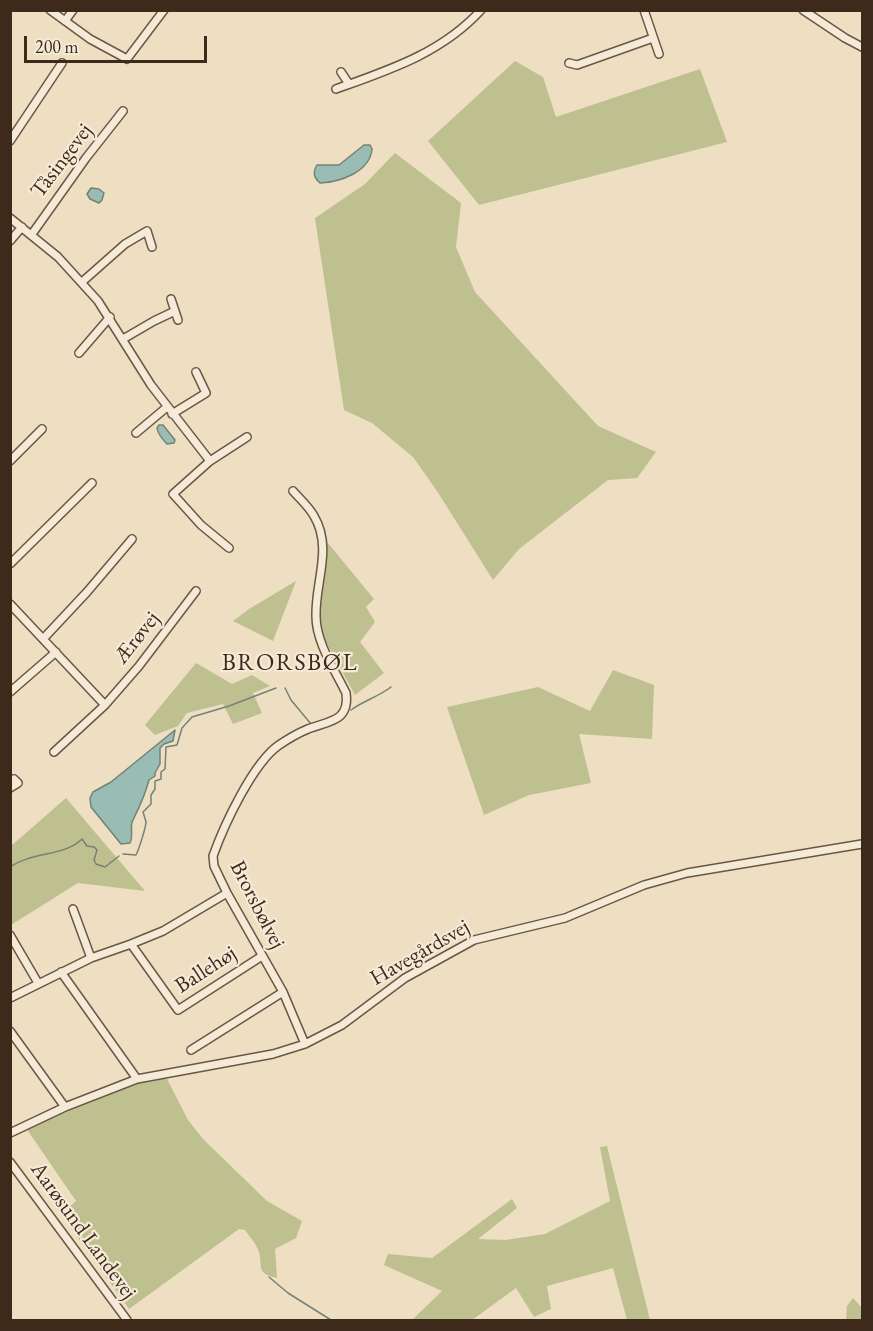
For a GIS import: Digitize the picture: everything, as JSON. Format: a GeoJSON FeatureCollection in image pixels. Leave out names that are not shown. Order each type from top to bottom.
{"type":"FeatureCollection","features":[{"type":"Feature","properties":{"kind":"street"},"geometry":{"type":"LineString","coordinates":[[50,10],[90,39],[127,59],[165,10]]}},
{"type":"Feature","properties":{"kind":"street"},"geometry":{"type":"LineString","coordinates":[[65,21],[74,10]]}},
{"type":"Feature","properties":{"kind":"street"},"geometry":{"type":"LineString","coordinates":[[336,89],[395,68],[427,53],[464,27],[481,10]]}},
{"type":"Feature","properties":{"kind":"street"},"geometry":{"type":"LineString","coordinates":[[644,10],[659,54]]}},
{"type":"Feature","properties":{"kind":"street"},"geometry":{"type":"LineString","coordinates":[[803,10],[845,38],[862,46]]}},
{"type":"Feature","properties":{"kind":"street"},"geometry":{"type":"LineString","coordinates":[[569,63],[577,65],[653,38]]}},
{"type":"Feature","properties":{"kind":"street"},"geometry":{"type":"LineString","coordinates":[[10,141],[62,63]]}},
{"type":"Feature","properties":{"kind":"street"},"geometry":{"type":"LineString","coordinates":[[341,72],[349,84]]}},
{"type":"Feature","properties":{"kind":"street","name":"Tåsingevej"},"geometry":{"type":"LineString","coordinates":[[32,234],[123,111]]}},
{"type":"Feature","properties":{"kind":"street","name":"Tåsingevej"},"geometry":{"type":"LineString","coordinates":[[10,218],[58,257],[82,282],[110,317],[172,414],[210,461]]}},
{"type":"Feature","properties":{"kind":"street"},"geometry":{"type":"LineString","coordinates":[[10,240],[22,227]]}},
{"type":"Feature","properties":{"kind":"street"},"geometry":{"type":"LineString","coordinates":[[82,282],[125,244],[147,231],[152,248]]}},
{"type":"Feature","properties":{"kind":"street"},"geometry":{"type":"LineString","coordinates":[[171,299],[177,320]]}},
{"type":"Feature","properties":{"kind":"street"},"geometry":{"type":"LineString","coordinates":[[123,339],[175,311]]}},
{"type":"Feature","properties":{"kind":"street"},"geometry":{"type":"LineString","coordinates":[[79,352],[110,317]]}},
{"type":"Feature","properties":{"kind":"street"},"geometry":{"type":"LineString","coordinates":[[172,414],[206,393],[196,372]]}},
{"type":"Feature","properties":{"kind":"street"},"geometry":{"type":"LineString","coordinates":[[136,433],[167,407]]}},
{"type":"Feature","properties":{"kind":"street"},"geometry":{"type":"LineString","coordinates":[[10,461],[42,429]]}},
{"type":"Feature","properties":{"kind":"street"},"geometry":{"type":"LineString","coordinates":[[229,548],[201,525],[173,494],[210,461],[247,437]]}},
{"type":"Feature","properties":{"kind":"street"},"geometry":{"type":"LineString","coordinates":[[10,564],[92,483]]}},
{"type":"Feature","properties":{"kind":"street","name":"Brorsbølvej"},"geometry":{"type":"LineString","coordinates":[[293,491],[314,515],[321,533],[324,550],[316,615],[318,634],[345,693],[347,703],[345,711],[338,719],[308,729],[277,746],[238,800],[213,856],[214,866],[227,893],[283,992],[305,1044]]}},
{"type":"Feature","properties":{"kind":"street"},"geometry":{"type":"LineString","coordinates":[[43,639],[132,539]]}},
{"type":"Feature","properties":{"kind":"street","name":"Ærøvej"},"geometry":{"type":"LineString","coordinates":[[54,752],[105,705],[139,666],[196,591]]}},
{"type":"Feature","properties":{"kind":"street"},"geometry":{"type":"LineString","coordinates":[[10,604],[105,705]]}},
{"type":"Feature","properties":{"kind":"street"},"geometry":{"type":"LineString","coordinates":[[10,692],[56,652]]}},
{"type":"Feature","properties":{"kind":"street"},"geometry":{"type":"LineString","coordinates":[[10,788],[18,783],[14,779]]}},
{"type":"Feature","properties":{"kind":"street","name":"Havegårdsvej"},"geometry":{"type":"LineString","coordinates":[[10,1133],[66,1107],[137,1079],[273,1054],[305,1044],[342,1025],[398,983],[474,940],[557,920],[644,885],[687,873],[862,843]]}},
{"type":"Feature","properties":{"kind":"street"},"geometry":{"type":"LineString","coordinates":[[10,998],[91,958],[131,944],[183,920],[227,893]]}},
{"type":"Feature","properties":{"kind":"street"},"geometry":{"type":"LineString","coordinates":[[73,909],[91,958]]}},
{"type":"Feature","properties":{"kind":"street"},"geometry":{"type":"LineString","coordinates":[[10,935],[38,983]]}},
{"type":"Feature","properties":{"kind":"street","name":"Ballehøj"},"geometry":{"type":"LineString","coordinates":[[131,944],[178,1010],[262,956]]}},
{"type":"Feature","properties":{"kind":"street"},"geometry":{"type":"LineString","coordinates":[[61,972],[137,1079]]}},
{"type":"Feature","properties":{"kind":"street"},"geometry":{"type":"LineString","coordinates":[[191,1050],[283,992]]}},
{"type":"Feature","properties":{"kind":"street"},"geometry":{"type":"LineString","coordinates":[[10,1031],[66,1107]]}},
{"type":"Feature","properties":{"kind":"street","name":"Aarøsund Landevej"},"geometry":{"type":"LineString","coordinates":[[10,1162],[127,1320]]}},
{"type":"Feature","properties":{"kind":"green space"},"geometry":{"type":"Polygon","coordinates":[[[515,61],[543,77],[556,117],[700,69],[727,142],[479,205],[428,141],[515,61]]]}},
{"type":"Feature","properties":{"kind":"green space"},"geometry":{"type":"Polygon","coordinates":[[[395,153],[461,203],[456,247],[475,292],[598,426],[656,452],[637,478],[608,480],[519,549],[493,580],[413,457],[372,423],[344,410],[315,218],[365,184],[395,153]]]}},
{"type":"Feature","properties":{"kind":"green space"},"geometry":{"type":"Polygon","coordinates":[[[327,542],[374,599],[366,607],[375,622],[360,642],[384,673],[355,695],[321,633],[320,616],[327,542]]]}},
{"type":"Feature","properties":{"kind":"green space"},"geometry":{"type":"Polygon","coordinates":[[[296,581],[273,641],[233,621],[249,609],[296,581]]]}},
{"type":"Feature","properties":{"kind":"green space"},"geometry":{"type":"Polygon","coordinates":[[[196,663],[232,684],[252,675],[270,686],[253,693],[262,713],[233,724],[223,704],[187,713],[178,726],[155,735],[145,725],[196,663]]]}},
{"type":"Feature","properties":{"kind":"green space"},"geometry":{"type":"Polygon","coordinates":[[[613,670],[654,685],[652,739],[579,734],[591,783],[529,795],[484,815],[447,707],[538,687],[590,711],[613,670]]]}},
{"type":"Feature","properties":{"kind":"green space"},"geometry":{"type":"Polygon","coordinates":[[[66,798],[145,891],[78,883],[11,925],[11,846],[66,798]]]}},
{"type":"Feature","properties":{"kind":"green space"},"geometry":{"type":"Polygon","coordinates":[[[166,1077],[188,1120],[204,1140],[267,1201],[302,1221],[296,1238],[275,1249],[277,1278],[263,1272],[257,1247],[245,1230],[239,1229],[129,1309],[61,1214],[76,1201],[26,1128],[138,1084],[166,1077]]]}},
{"type":"Feature","properties":{"kind":"green space"},"geometry":{"type":"Polygon","coordinates":[[[607,1146],[650,1320],[627,1320],[613,1268],[547,1286],[551,1309],[534,1317],[516,1288],[472,1320],[413,1319],[442,1291],[384,1265],[388,1254],[432,1258],[512,1199],[517,1208],[478,1239],[505,1240],[545,1234],[610,1201],[600,1147],[607,1146]]]}},
{"type":"Feature","properties":{"kind":"green space"},"geometry":{"type":"Polygon","coordinates":[[[853,1298],[862,1308],[862,1320],[846,1320],[847,1306],[853,1298]]]}},
{"type":"Feature","properties":{"kind":"water"},"geometry":{"type":"Polygon","coordinates":[[[364,145],[370,145],[372,149],[366,164],[360,170],[336,180],[320,183],[316,179],[314,172],[317,165],[339,165],[364,145]]]}},
{"type":"Feature","properties":{"kind":"water"},"geometry":{"type":"Polygon","coordinates":[[[91,188],[99,189],[104,193],[99,203],[90,199],[87,194],[91,188]]]}},
{"type":"Feature","properties":{"kind":"water"},"geometry":{"type":"Polygon","coordinates":[[[163,425],[175,440],[174,443],[167,444],[163,440],[157,428],[163,425]]]}},
{"type":"Feature","properties":{"kind":"water"},"geometry":{"type":"Polygon","coordinates":[[[175,730],[173,741],[160,748],[160,764],[155,776],[149,780],[132,822],[130,843],[121,844],[91,807],[90,798],[93,792],[111,782],[175,730]]]}},
{"type":"Feature","properties":{"kind":"waterway"},"geometry":{"type":"LineString","coordinates":[[351,710],[391,687]]}},
{"type":"Feature","properties":{"kind":"waterway"},"geometry":{"type":"LineString","coordinates":[[123,854],[136,855],[146,825],[143,812],[151,804],[155,781],[161,779],[161,772],[165,769],[166,747],[177,745],[182,728],[192,717],[276,688]]}},
{"type":"Feature","properties":{"kind":"waterway"},"geometry":{"type":"LineString","coordinates":[[285,688],[291,700],[311,724]]}},
{"type":"Feature","properties":{"kind":"waterway"},"geometry":{"type":"LineString","coordinates":[[322,721],[337,714]]}},
{"type":"Feature","properties":{"kind":"waterway"},"geometry":{"type":"LineString","coordinates":[[10,867],[18,862],[67,848],[82,839],[87,846],[97,850],[94,860],[96,864],[105,867],[119,856]]}},
{"type":"Feature","properties":{"kind":"waterway"},"geometry":{"type":"LineString","coordinates":[[269,1277],[288,1293],[331,1320]]}},
{"type":"Feature","properties":{"kind":"district","name":"BRORSBØL"},"geometry":{"type":"Point","coordinates":[290,663]}}]}
